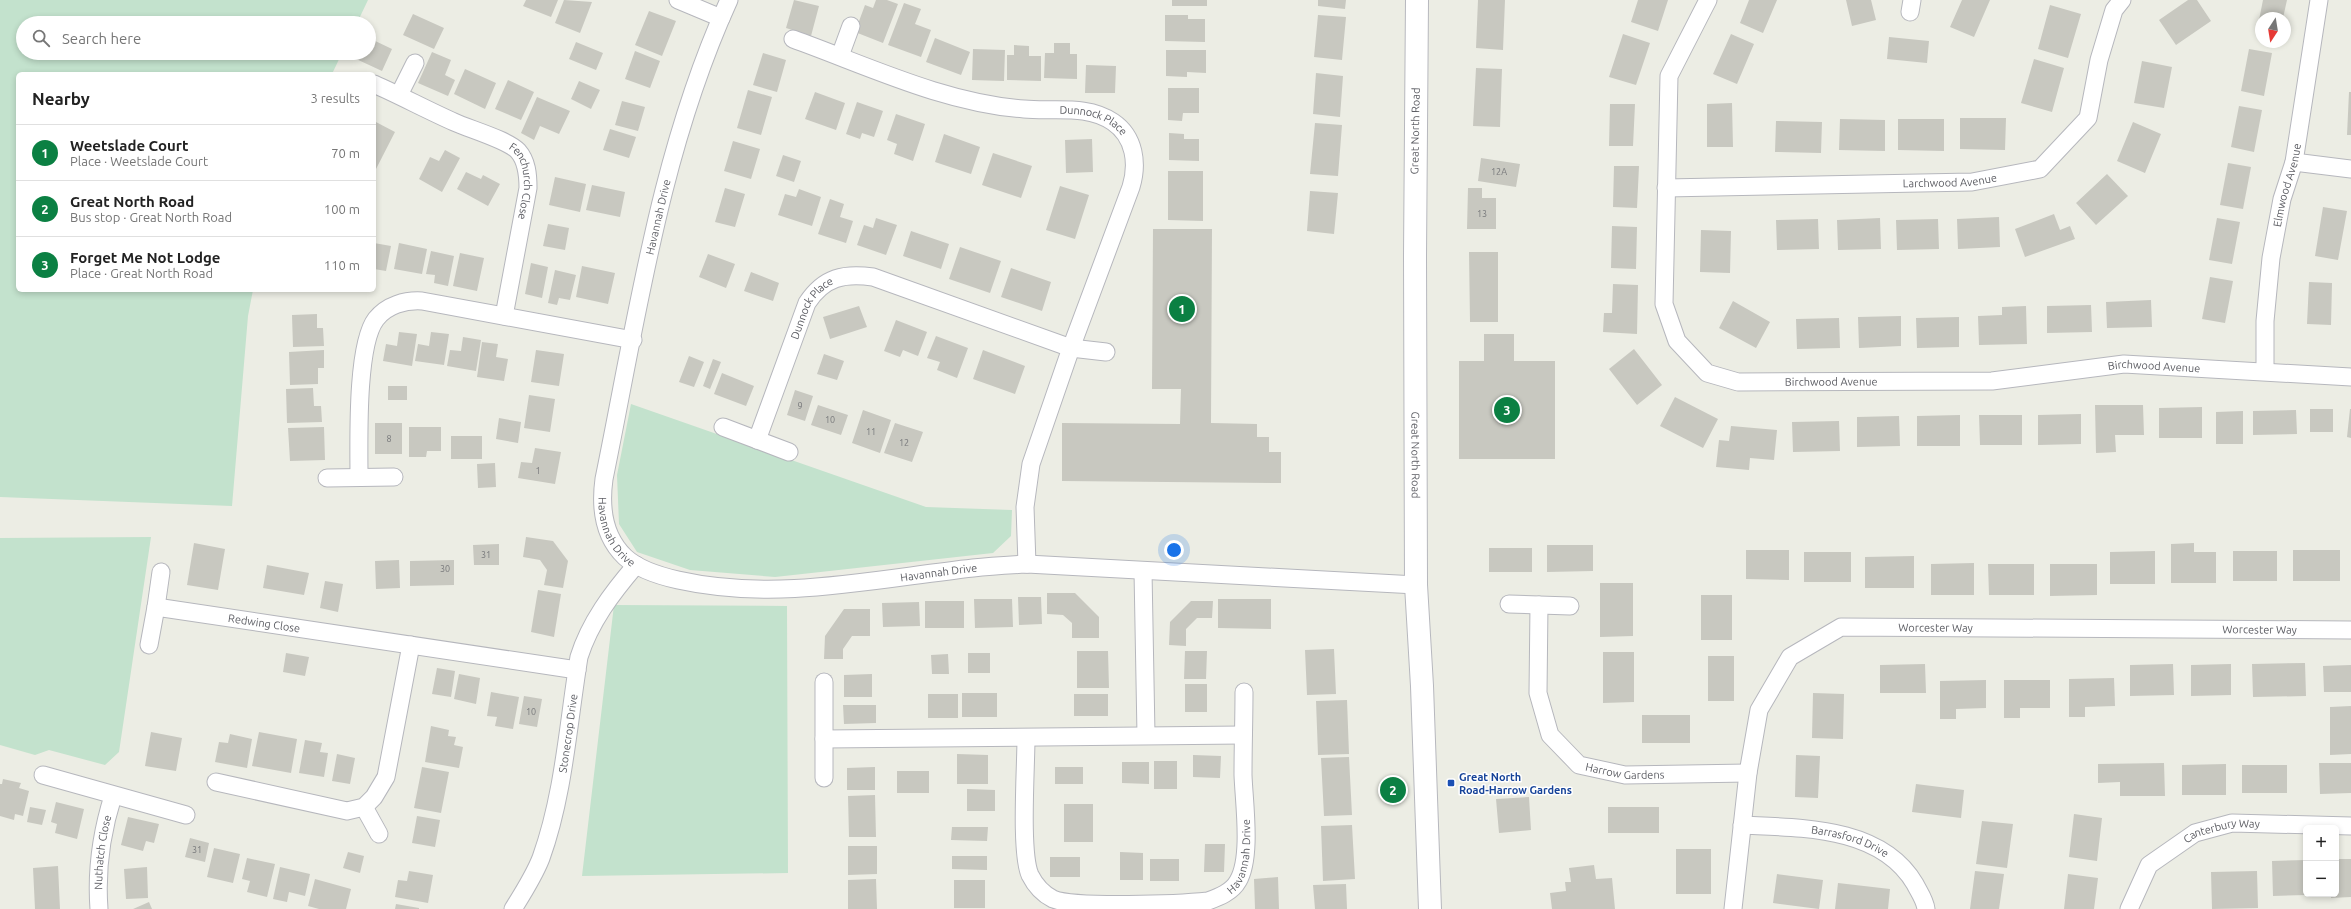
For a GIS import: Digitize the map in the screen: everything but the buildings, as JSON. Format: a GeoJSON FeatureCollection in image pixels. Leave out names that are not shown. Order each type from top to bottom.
{"type":"FeatureCollection","features":[{"type":"Feature","properties":{"kind":"main road","name":"Great North Road"},"geometry":{"type":"LineString","coordinates":[[1417,0],[1414,257],[1416,585],[1422,686],[1430,909]]}},
{"type":"Feature","properties":{"kind":"street"},"geometry":{"type":"LineString","coordinates":[[678,0],[721,18]]}},
{"type":"Feature","properties":{"kind":"street","name":"Havannah Drive"},"geometry":{"type":"LineString","coordinates":[[729,0],[696,82],[677,141],[657,218],[604,479],[602,503],[604,522],[617,548],[636,565],[651,572],[697,584],[723,587],[778,589],[837,586],[974,568],[1028,564],[1063,564],[1143,571],[1416,585]]}},
{"type":"Feature","properties":{"kind":"street","name":"Birchwood Avenue"},"geometry":{"type":"LineString","coordinates":[[1708,0],[1669,76],[1664,304],[1677,341],[1707,373],[1738,382],[1992,381],[2124,364],[2264,370],[2351,377]]}},
{"type":"Feature","properties":{"kind":"street","name":"Larchwood Avenue"},"geometry":{"type":"LineString","coordinates":[[1666,188],[1972,182],[2040,169],[2088,118],[2099,60],[2114,10],[2122,0]]}},
{"type":"Feature","properties":{"kind":"street","name":"Elmwood Avenue"},"geometry":{"type":"LineString","coordinates":[[2264,370],[2265,321],[2271,258],[2282,199],[2294,162],[2319,0]]}},
{"type":"Feature","properties":{"kind":"street"},"geometry":{"type":"LineString","coordinates":[[840,56],[851,26]]}},
{"type":"Feature","properties":{"kind":"street","name":"Dunnock Place"},"geometry":{"type":"LineString","coordinates":[[793,39],[919,85],[982,104],[1023,109],[1088,111],[1112,121],[1124,133],[1133,150],[1133,178],[1071,348],[1031,464],[1025,507],[1028,564]]}},
{"type":"Feature","properties":{"kind":"street"},"geometry":{"type":"LineString","coordinates":[[399,95],[415,63]]}},
{"type":"Feature","properties":{"kind":"street","name":"Fenchurch Close"},"geometry":{"type":"LineString","coordinates":[[376,85],[454,122],[508,144],[517,150],[524,158],[528,177],[528,188],[504,316]]}},
{"type":"Feature","properties":{"kind":"street"},"geometry":{"type":"LineString","coordinates":[[2294,162],[2351,168]]}},
{"type":"Feature","properties":{"kind":"street","name":"Dunnock Place"},"geometry":{"type":"LineString","coordinates":[[757,440],[807,303],[816,290],[828,281],[858,275],[873,277],[1071,348]]}},
{"type":"Feature","properties":{"kind":"street"},"geometry":{"type":"LineString","coordinates":[[359,477],[361,403],[366,339],[370,329],[381,313],[391,306],[412,300],[633,340]]}},
{"type":"Feature","properties":{"kind":"street"},"geometry":{"type":"LineString","coordinates":[[1071,348],[1106,352]]}},
{"type":"Feature","properties":{"kind":"street"},"geometry":{"type":"LineString","coordinates":[[723,427],[789,452]]}},
{"type":"Feature","properties":{"kind":"street"},"geometry":{"type":"LineString","coordinates":[[327,478],[394,477]]}},
{"type":"Feature","properties":{"kind":"street","name":"Stonecrop Drive"},"geometry":{"type":"LineString","coordinates":[[513,909],[529,883],[549,833],[557,802],[577,670],[584,642],[591,626],[618,587],[636,565]]}},
{"type":"Feature","properties":{"kind":"street"},"geometry":{"type":"LineString","coordinates":[[1143,571],[1146,735]]}},
{"type":"Feature","properties":{"kind":"street"},"geometry":{"type":"LineString","coordinates":[[149,645],[161,572]]}},
{"type":"Feature","properties":{"kind":"street"},"geometry":{"type":"LineString","coordinates":[[1509,604],[1570,606]]}},
{"type":"Feature","properties":{"kind":"street","name":"Harrow Gardens"},"geometry":{"type":"LineString","coordinates":[[1538,605],[1538,693],[1550,735],[1579,765],[1625,775],[1748,773]]}},
{"type":"Feature","properties":{"kind":"street","name":"Redwing Close"},"geometry":{"type":"LineString","coordinates":[[156,607],[577,670]]}},
{"type":"Feature","properties":{"kind":"street","name":"Worcester Way"},"geometry":{"type":"LineString","coordinates":[[1733,909],[1748,773],[1759,710],[1790,657],[1841,627],[2351,630]]}},
{"type":"Feature","properties":{"kind":"street"},"geometry":{"type":"LineString","coordinates":[[216,782],[347,811],[364,807],[374,797],[386,777],[411,646]]}},
{"type":"Feature","properties":{"kind":"street"},"geometry":{"type":"LineString","coordinates":[[824,682],[824,778]]}},
{"type":"Feature","properties":{"kind":"street","name":"Havannah Drive"},"geometry":{"type":"LineString","coordinates":[[1026,738],[1027,863],[1036,885],[1044,893],[1053,898],[1077,904],[1208,901],[1225,893],[1238,881],[1242,870],[1245,842],[1243,735],[1244,692]]}},
{"type":"Feature","properties":{"kind":"street"},"geometry":{"type":"LineString","coordinates":[[824,739],[1243,735]]}},
{"type":"Feature","properties":{"kind":"street"},"geometry":{"type":"LineString","coordinates":[[43,775],[113,796],[186,815]]}},
{"type":"Feature","properties":{"kind":"street","name":"Nuthatch Close"},"geometry":{"type":"LineString","coordinates":[[99,909],[99,859],[106,819],[113,796]]}},
{"type":"Feature","properties":{"kind":"street"},"geometry":{"type":"LineString","coordinates":[[364,807],[379,834]]}},
{"type":"Feature","properties":{"kind":"street","name":"Canterbury Way"},"geometry":{"type":"LineString","coordinates":[[2129,909],[2149,865],[2195,833],[2232,823],[2351,826]]}},
{"type":"Feature","properties":{"kind":"street","name":"Barrasford Drive"},"geometry":{"type":"LineString","coordinates":[[1742,825],[1821,830],[1871,844],[1908,872],[1925,902],[1926,909]]}},
{"type":"Feature","properties":{"kind":"green space"},"geometry":{"type":"Polygon","coordinates":[[[0,0],[368,0],[360,16],[16,16],[16,60],[339,60],[333,72],[16,72],[16,292],[253,292],[248,316],[232,506],[0,497],[0,0]]]}},
{"type":"Feature","properties":{"kind":"green space"},"geometry":{"type":"Polygon","coordinates":[[[631,404],[926,507],[1012,510],[1011,536],[993,553],[775,577],[690,570],[637,552],[619,524],[617,475],[631,404]]]}},
{"type":"Feature","properties":{"kind":"green space"},"geometry":{"type":"Polygon","coordinates":[[[151,537],[119,752],[105,765],[49,750],[35,755],[0,745],[0,538],[151,537]]]}},
{"type":"Feature","properties":{"kind":"green space"},"geometry":{"type":"Polygon","coordinates":[[[614,605],[787,606],[788,873],[582,876],[614,605]]]}},
{"type":"Feature","properties":{"kind":"place","name":"Weetslade Court"},"geometry":{"type":"Point","coordinates":[1182,309]}},
{"type":"Feature","properties":{"kind":"place","name":"Forget Me Not Lodge"},"geometry":{"type":"Point","coordinates":[1507,410]}},
{"type":"Feature","properties":{"kind":"place","name":"Great North Road-Harrow Gardens"},"geometry":{"type":"Point","coordinates":[1451,783]}},
{"type":"Feature","properties":{"kind":"place","name":"Great North Road"},"geometry":{"type":"Point","coordinates":[1393,790]}}]}
